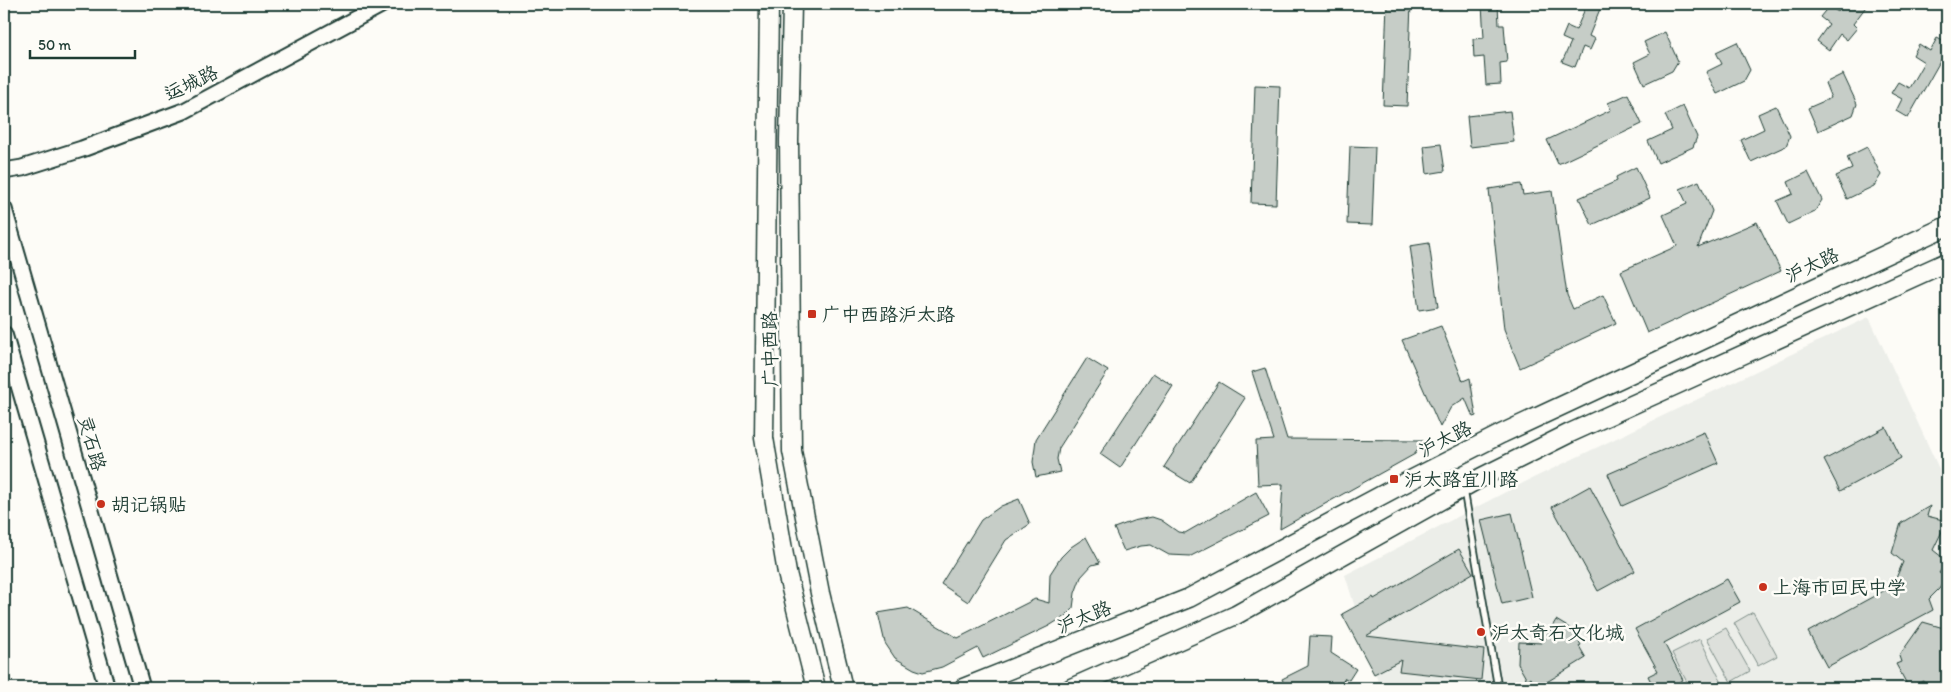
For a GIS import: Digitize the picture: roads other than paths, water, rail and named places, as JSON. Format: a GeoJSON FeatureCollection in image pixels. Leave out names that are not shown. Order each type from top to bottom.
{"type":"FeatureCollection","features":[{"type":"Feature","properties":{"kind":"main road","name":"运城路"},"geometry":{"type":"LineString","coordinates":[[4,171],[22,168],[82,149],[184,111],[384,4]]}},
{"type":"Feature","properties":{"kind":"main road","name":"广中西路"},"geometry":{"type":"LineString","coordinates":[[769,4],[764,438],[787,573],[816,688]]}},
{"type":"Feature","properties":{"kind":"main road","name":"广中西路"},"geometry":{"type":"LineString","coordinates":[[792,4],[789,140],[792,452],[820,593],[843,688]]}},
{"type":"Feature","properties":{"kind":"main road","name":"灵石路"},"geometry":{"type":"LineString","coordinates":[[4,210],[142,688]]}},
{"type":"Feature","properties":{"kind":"main road","name":"沪太路"},"geometry":{"type":"LineString","coordinates":[[963,688],[1190,598],[1397,487],[1501,434],[1947,226]]}},
{"type":"Feature","properties":{"kind":"main road"},"geometry":{"type":"LineString","coordinates":[[1071,688],[1236,615],[1463,487],[1570,433],[1947,262]]}},
{"type":"Feature","properties":{"kind":"main road"},"geometry":{"type":"LineString","coordinates":[[4,334],[107,688]]}},
{"type":"Feature","properties":{"kind":"lane"},"geometry":{"type":"LineString","coordinates":[[1463,487],[1498,688]]}},
{"type":"Feature","properties":{"kind":"place","name":"广中西路沪太路"},"geometry":{"type":"Point","coordinates":[812,314]}},
{"type":"Feature","properties":{"kind":"place","name":"沪太路宜川路"},"geometry":{"type":"Point","coordinates":[1394,479]}},
{"type":"Feature","properties":{"kind":"place","name":"胡记锅贴"},"geometry":{"type":"Point","coordinates":[101,504]}},
{"type":"Feature","properties":{"kind":"place","name":"上海市回民中学"},"geometry":{"type":"Point","coordinates":[1763,587]}},
{"type":"Feature","properties":{"kind":"place","name":"沪太奇石文化城"},"geometry":{"type":"Point","coordinates":[1481,632]}}]}
